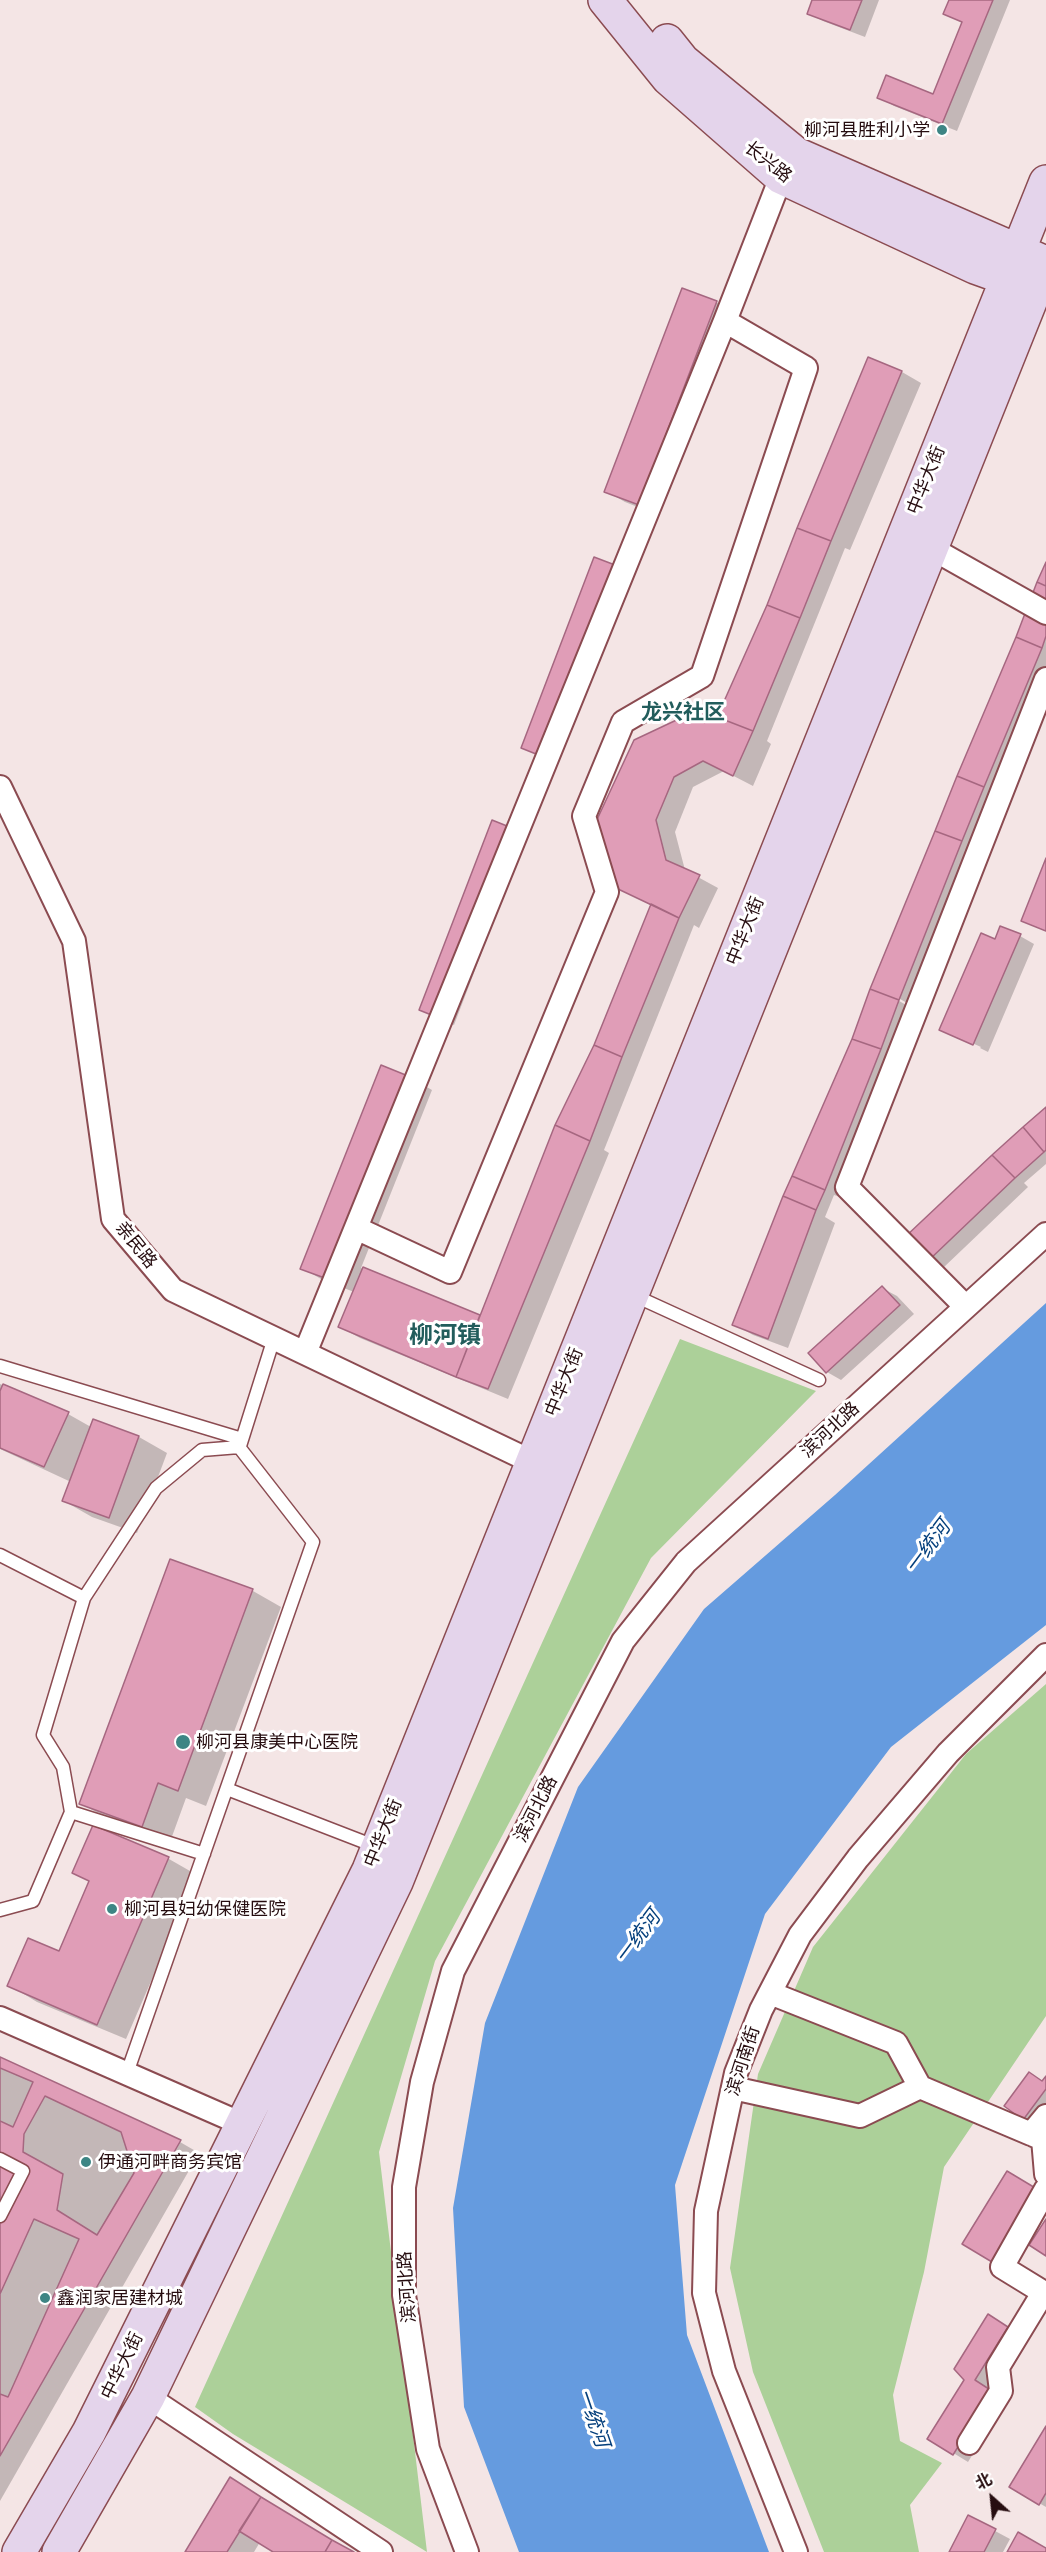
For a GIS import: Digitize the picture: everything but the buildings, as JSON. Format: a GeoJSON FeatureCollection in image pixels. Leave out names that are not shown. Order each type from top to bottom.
{"type":"FeatureCollection","features":[{"type":"Feature","properties":{"kind":"main road","name":"长兴路"},"geometry":{"type":"LineString","coordinates":[[604,0],[668,78],[781,177],[975,267],[1035,272]]}},
{"type":"Feature","properties":{"kind":"main road","name":"长兴路"},"geometry":{"type":"LineString","coordinates":[[633,0],[683,61],[796,154],[1035,272]]}},
{"type":"Feature","properties":{"kind":"main road","name":"中华大街"},"geometry":{"type":"LineString","coordinates":[[59,2552],[148,2397],[396,1882],[546,1468],[632,1295],[932,548],[1035,272],[1046,182]]}},
{"type":"Feature","properties":{"kind":"main road","name":"中华大街"},"geometry":{"type":"LineString","coordinates":[[19,2552],[89,2432],[369,1870],[546,1468],[1035,272]]}},
{"type":"Feature","properties":{"kind":"street"},"geometry":{"type":"LineString","coordinates":[[305,1353],[725,321],[781,177]]}},
{"type":"Feature","properties":{"kind":"street"},"geometry":{"type":"LineString","coordinates":[[356,1228],[450,1272],[607,892],[584,816],[622,722],[702,676],[806,368],[725,321]]}},
{"type":"Feature","properties":{"kind":"street"},"geometry":{"type":"LineString","coordinates":[[932,548],[1046,613]]}},
{"type":"Feature","properties":{"kind":"street"},"geometry":{"type":"LineString","coordinates":[[965,1306],[847,1187],[1046,679]]}},
{"type":"Feature","properties":{"kind":"street","name":"亲民路"},"geometry":{"type":"LineString","coordinates":[[0,787],[74,940],[113,1219],[173,1290],[546,1468]]}},
{"type":"Feature","properties":{"kind":"street","name":"滨河北路"},"geometry":{"type":"LineString","coordinates":[[467,2552],[428,2449],[404,2295],[404,2187],[422,2082],[453,1971],[623,1641],[686,1562],[1046,1234]]}},
{"type":"Feature","properties":{"kind":"street","name":"滨河南街"},"geometry":{"type":"LineString","coordinates":[[796,2552],[724,2371],[704,2293],[706,2211],[733,2088],[748,2042],[770,1993],[801,1935],[858,1858],[948,1753],[1046,1655]]}},
{"type":"Feature","properties":{"kind":"street"},"geometry":{"type":"LineString","coordinates":[[770,1993],[896,2043],[920,2087],[1043,2139],[1046,2174]]}},
{"type":"Feature","properties":{"kind":"street"},"geometry":{"type":"LineString","coordinates":[[0,2018],[242,2124]]}},
{"type":"Feature","properties":{"kind":"street"},"geometry":{"type":"LineString","coordinates":[[733,2088],[860,2116],[920,2087]]}},
{"type":"Feature","properties":{"kind":"street"},"geometry":{"type":"LineString","coordinates":[[1031,2134],[1046,2116]]}},
{"type":"Feature","properties":{"kind":"street"},"geometry":{"type":"LineString","coordinates":[[969,2443],[1002,2391],[998,2367],[1044,2294],[1002,2267],[1046,2188]]}},
{"type":"Feature","properties":{"kind":"street"},"geometry":{"type":"LineString","coordinates":[[148,2397],[381,2552]]}},
{"type":"Feature","properties":{"kind":"lane"},"geometry":{"type":"LineString","coordinates":[[632,1295],[819,1380]]}},
{"type":"Feature","properties":{"kind":"lane"},"geometry":{"type":"LineString","coordinates":[[241,1443],[274,1338]]}},
{"type":"Feature","properties":{"kind":"lane"},"geometry":{"type":"LineString","coordinates":[[0,1366],[241,1443],[313,1542],[127,2073]]}},
{"type":"Feature","properties":{"kind":"lane"},"geometry":{"type":"LineString","coordinates":[[0,1910],[33,1900],[71,1812],[63,1767],[43,1736],[84,1598],[156,1488],[202,1450],[241,1443]]}},
{"type":"Feature","properties":{"kind":"lane"},"geometry":{"type":"LineString","coordinates":[[0,1555],[84,1598]]}},
{"type":"Feature","properties":{"kind":"lane"},"geometry":{"type":"LineString","coordinates":[[227,1789],[378,1847]]}},
{"type":"Feature","properties":{"kind":"lane"},"geometry":{"type":"LineString","coordinates":[[71,1812],[204,1854]]}},
{"type":"Feature","properties":{"kind":"lane"},"geometry":{"type":"LineString","coordinates":[[0,2159],[23,2171],[0,2216]]}},
{"type":"Feature","properties":{"kind":"green space"},"geometry":{"type":"Polygon","coordinates":[[[680,1339],[816,1391],[651,1558],[435,1961],[379,2152],[427,2552],[233,2434],[195,2407],[680,1339]]]}},
{"type":"Feature","properties":{"kind":"green space"},"geometry":{"type":"Polygon","coordinates":[[[1046,1684],[1046,2016],[944,2167],[924,2272],[893,2395],[900,2441],[942,2463],[910,2505],[919,2552],[824,2552],[753,2372],[730,2268],[758,2074],[813,1947],[966,1754],[1046,1684]]]}},
{"type":"Feature","properties":{"kind":"water","name":"一统河"},"geometry":{"type":"Polygon","coordinates":[[[1046,1303],[1046,1625],[891,1747],[765,1914],[675,2185],[687,2335],[769,2552],[519,2552],[464,2407],[453,2208],[485,2023],[578,1787],[704,1609],[835,1495],[1046,1303]]]}},
{"type":"Feature","properties":{"kind":"place","name":"柳河县胜利小学"},"geometry":{"type":"Point","coordinates":[942,130]}},
{"type":"Feature","properties":{"kind":"place","name":"柳河县康美中心医院"},"geometry":{"type":"Point","coordinates":[183,1742]}},
{"type":"Feature","properties":{"kind":"place","name":"柳河县妇幼保健医院"},"geometry":{"type":"Point","coordinates":[112,1909]}},
{"type":"Feature","properties":{"kind":"place","name":"伊通河畔商务宾馆"},"geometry":{"type":"Point","coordinates":[86,2162]}},
{"type":"Feature","properties":{"kind":"place","name":"鑫润家居建材城"},"geometry":{"type":"Point","coordinates":[45,2298]}},
{"type":"Feature","properties":{"kind":"district","name":"龙兴社区"},"geometry":{"type":"Point","coordinates":[683,713]}},
{"type":"Feature","properties":{"kind":"district","name":"柳河镇"},"geometry":{"type":"Point","coordinates":[445,1336]}}]}
